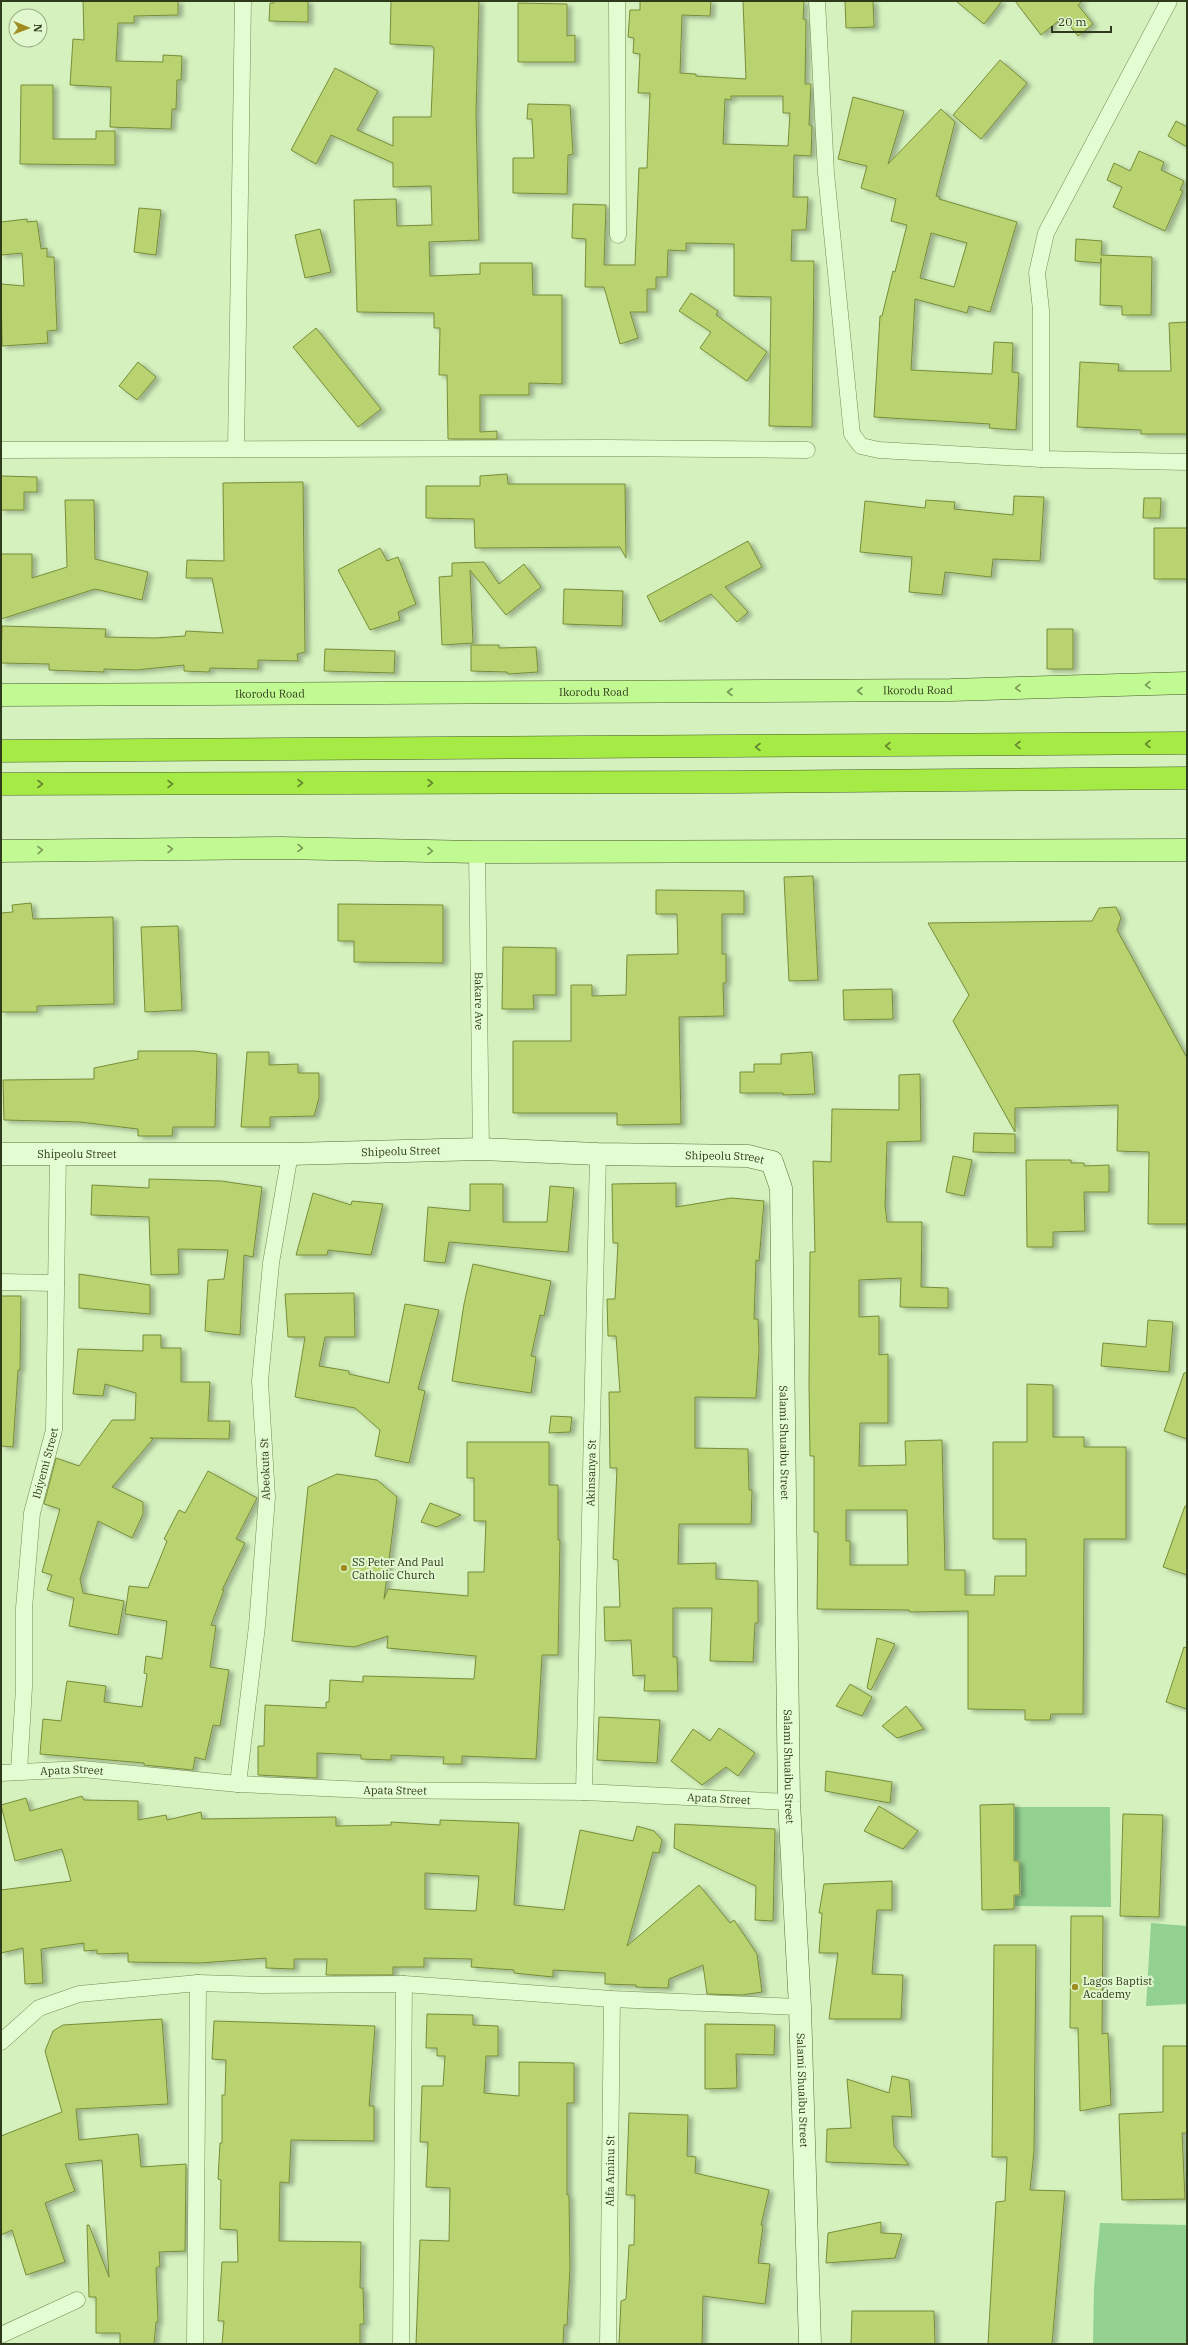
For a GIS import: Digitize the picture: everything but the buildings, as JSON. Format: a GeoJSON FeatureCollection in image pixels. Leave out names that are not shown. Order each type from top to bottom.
{"type":"FeatureCollection","features":[{"type":"Feature","properties":{"kind":"highway"},"geometry":{"type":"LineString","coordinates":[[1,751],[1187,744]]}},
{"type":"Feature","properties":{"kind":"highway"},"geometry":{"type":"LineString","coordinates":[[1,784],[724,782],[1187,778]]}},
{"type":"Feature","properties":{"kind":"main road","name":"Ikorodu Road"},"geometry":{"type":"LineString","coordinates":[[1,695],[943,690],[1187,684]]}},
{"type":"Feature","properties":{"kind":"main road"},"geometry":{"type":"LineString","coordinates":[[1,851],[281,848],[477,852],[1187,850]]}},
{"type":"Feature","properties":{"kind":"street"},"geometry":{"type":"LineString","coordinates":[[236,449],[243,1]]}},
{"type":"Feature","properties":{"kind":"street"},"geometry":{"type":"LineString","coordinates":[[617,1],[618,235]]}},
{"type":"Feature","properties":{"kind":"street"},"geometry":{"type":"LineString","coordinates":[[817,1],[826,173],[852,434],[861,446],[879,450],[1041,459],[1187,462]]}},
{"type":"Feature","properties":{"kind":"street"},"geometry":{"type":"LineString","coordinates":[[1041,459],[1041,310],[1037,272],[1046,233],[1169,1]]}},
{"type":"Feature","properties":{"kind":"street"},"geometry":{"type":"LineString","coordinates":[[1,450],[608,448],[807,450]]}},
{"type":"Feature","properties":{"kind":"street","name":"Bakare Ave"},"geometry":{"type":"LineString","coordinates":[[477,852],[481,1149]]}},
{"type":"Feature","properties":{"kind":"street","name":"Shipeolu Street"},"geometry":{"type":"LineString","coordinates":[[1,1154],[290,1154],[481,1149],[598,1154],[748,1156],[772,1162],[781,1188]]}},
{"type":"Feature","properties":{"kind":"street","name":"Ibiyemi Street"},"geometry":{"type":"LineString","coordinates":[[19,1771],[24,1687],[24,1608],[32,1513],[54,1430],[58,1154]]}},
{"type":"Feature","properties":{"kind":"street","name":"Abeokuta St"},"geometry":{"type":"LineString","coordinates":[[238,1784],[257,1626],[266,1497],[260,1382],[271,1263],[290,1154]]}},
{"type":"Feature","properties":{"kind":"street","name":"Akinsanya St"},"geometry":{"type":"LineString","coordinates":[[584,1792],[598,1154]]}},
{"type":"Feature","properties":{"kind":"street","name":"Salami Shuaibu Street"},"geometry":{"type":"LineString","coordinates":[[781,1188],[789,1802],[800,2007],[810,2344]]}},
{"type":"Feature","properties":{"kind":"street"},"geometry":{"type":"LineString","coordinates":[[1,1282],[56,1283]]}},
{"type":"Feature","properties":{"kind":"street","name":"Apata Street"},"geometry":{"type":"LineString","coordinates":[[1,1773],[82,1769],[238,1784],[365,1790],[584,1792],[789,1802]]}},
{"type":"Feature","properties":{"kind":"street"},"geometry":{"type":"LineString","coordinates":[[1,2042],[39,2008],[79,1994],[198,1983],[404,1984],[612,1999],[800,2007]]}},
{"type":"Feature","properties":{"kind":"street"},"geometry":{"type":"LineString","coordinates":[[195,2344],[198,1983]]}},
{"type":"Feature","properties":{"kind":"street"},"geometry":{"type":"LineString","coordinates":[[401,2344],[404,1984]]}},
{"type":"Feature","properties":{"kind":"street","name":"Alfa Aminu St"},"geometry":{"type":"LineString","coordinates":[[608,2344],[612,1999]]}},
{"type":"Feature","properties":{"kind":"street"},"geometry":{"type":"LineString","coordinates":[[1,2335],[77,2300]]}},
{"type":"Feature","properties":{"kind":"green space"},"geometry":{"type":"Polygon","coordinates":[[[1015,1807],[1110,1807],[1111,1907],[1015,1906],[1015,1896],[1021,1896],[1020,1860],[1015,1860],[1015,1807]]]}},
{"type":"Feature","properties":{"kind":"green space"},"geometry":{"type":"Polygon","coordinates":[[[1151,1923],[1187,1926],[1187,2004],[1146,2006],[1151,1923]]]}},
{"type":"Feature","properties":{"kind":"green space"},"geometry":{"type":"Polygon","coordinates":[[[1100,2223],[1187,2225],[1187,2344],[1093,2344],[1094,2287],[1100,2223]]]}},
{"type":"Feature","properties":{"kind":"place","name":"SS Peter And Paul Catholic Church"},"geometry":{"type":"Point","coordinates":[344,1568]}},
{"type":"Feature","properties":{"kind":"place","name":"Lagos Baptist Academy"},"geometry":{"type":"Point","coordinates":[1075,1987]}}]}
